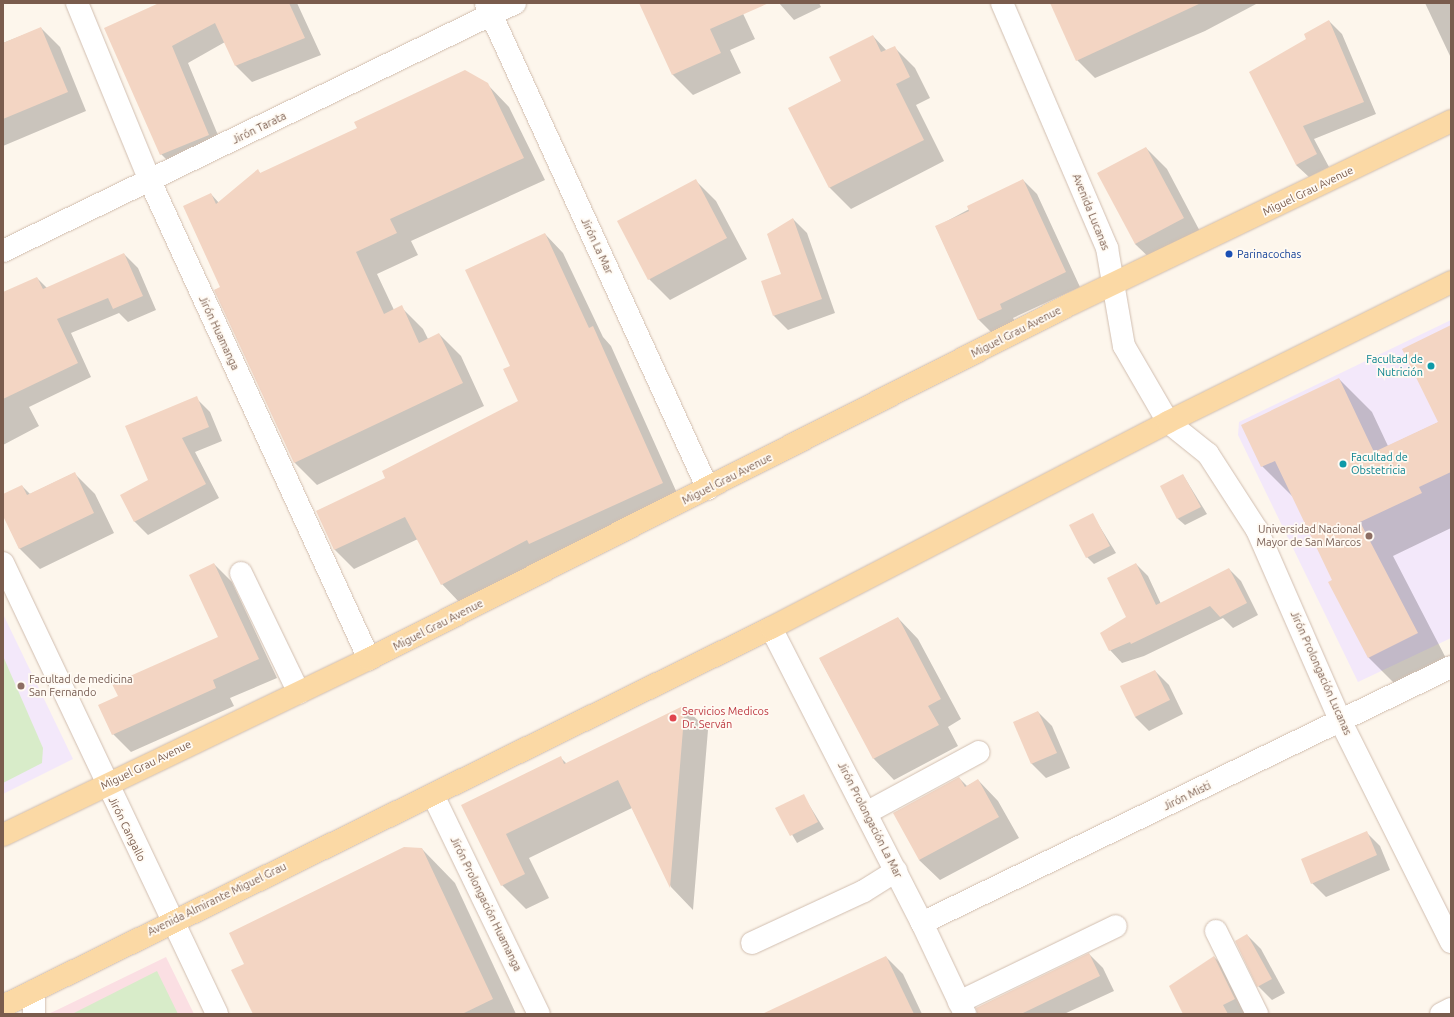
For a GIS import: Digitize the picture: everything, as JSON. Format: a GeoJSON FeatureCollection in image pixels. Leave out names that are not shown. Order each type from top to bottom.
{"type":"FeatureCollection","features":[{"type":"Feature","properties":{"kind":"main road","name":"Miguel Grau Avenue"},"geometry":{"type":"LineString","coordinates":[[3,835],[110,794],[299,693],[708,489],[1113,284],[1451,121]]}},
{"type":"Feature","properties":{"kind":"main road"},"geometry":{"type":"LineString","coordinates":[[433,795],[771,628],[1168,422],[1451,282]]}},
{"type":"Feature","properties":{"kind":"main road","name":"Avenida Almirante Miguel Grau"},"geometry":{"type":"LineString","coordinates":[[3,1006],[171,921],[433,795]]}},
{"type":"Feature","properties":{"kind":"street","name":"Jirón Huamanga"},"geometry":{"type":"LineString","coordinates":[[77,3],[150,181],[369,659]]}},
{"type":"Feature","properties":{"kind":"street","name":"Jirón Tarata"},"geometry":{"type":"LineString","coordinates":[[3,250],[150,181],[488,8],[515,3]]}},
{"type":"Feature","properties":{"kind":"street","name":"Avenida Lucanas"},"geometry":{"type":"LineString","coordinates":[[1002,3],[1107,248],[1124,346],[1168,422]]}},
{"type":"Feature","properties":{"kind":"street","name":"Jirón La Mar"},"geometry":{"type":"LineString","coordinates":[[488,8],[708,489]]}},
{"type":"Feature","properties":{"kind":"street","name":"Jirón Prolongación Lucanas"},"geometry":{"type":"LineString","coordinates":[[1168,422],[1208,454],[1257,530],[1341,722],[1451,942]]}},
{"type":"Feature","properties":{"kind":"street","name":"Jirón Cangallo"},"geometry":{"type":"LineString","coordinates":[[3,563],[110,794],[217,1014]]}},
{"type":"Feature","properties":{"kind":"street"},"geometry":{"type":"LineString","coordinates":[[241,572],[299,693]]}},
{"type":"Feature","properties":{"kind":"street","name":"Jirón Prolongación La Mar"},"geometry":{"type":"LineString","coordinates":[[771,628],[896,871],[962,1008]]}},
{"type":"Feature","properties":{"kind":"street","name":"Jirón Misti"},"geometry":{"type":"LineString","coordinates":[[922,923],[1341,722],[1451,667]]}},
{"type":"Feature","properties":{"kind":"street"},"geometry":{"type":"LineString","coordinates":[[866,813],[979,752]]}},
{"type":"Feature","properties":{"kind":"street","name":"Jirón Prolongación Huamanga"},"geometry":{"type":"LineString","coordinates":[[433,795],[539,1014]]}},
{"type":"Feature","properties":{"kind":"street"},"geometry":{"type":"LineString","coordinates":[[752,943],[864,891],[896,871]]}},
{"type":"Feature","properties":{"kind":"street"},"geometry":{"type":"LineString","coordinates":[[962,1008],[1116,926]]}},
{"type":"Feature","properties":{"kind":"street"},"geometry":{"type":"LineString","coordinates":[[1216,931],[1257,1014]]}},
{"type":"Feature","properties":{"kind":"street"},"geometry":{"type":"LineString","coordinates":[[34,991],[34,1014]]}},
{"type":"Feature","properties":{"kind":"street"},"geometry":{"type":"LineString","coordinates":[[1441,1014],[1451,1009]]}},
{"type":"Feature","properties":{"kind":"shaded area","name":"Universidad Nacional Mayor de San Marcos"},"geometry":{"type":"Polygon","coordinates":[[[1451,320],[1451,638],[1358,682],[1238,435],[1239,422],[1451,320]]]}},
{"type":"Feature","properties":{"kind":"shaded area","name":"Facultad de medicina San Fernando"},"geometry":{"type":"Polygon","coordinates":[[[3,614],[73,759],[3,794],[3,614]]]}},
{"type":"Feature","properties":{"kind":"shaded area"},"geometry":{"type":"Polygon","coordinates":[[[166,957],[194,1014],[48,1014],[57,1010],[166,957]]]}},
{"type":"Feature","properties":{"kind":"green space"},"geometry":{"type":"Polygon","coordinates":[[[3,656],[43,748],[42,763],[3,783],[3,656]]]}},
{"type":"Feature","properties":{"kind":"green space"},"geometry":{"type":"Polygon","coordinates":[[[157,971],[178,1014],[72,1014],[157,971]]]}},
{"type":"Feature","properties":{"kind":"building"},"geometry":{"type":"Polygon","coordinates":[[[159,3],[289,3],[305,38],[235,66],[215,23],[172,46],[209,135],[160,155],[104,28],[159,3]]]}},
{"type":"Feature","properties":{"kind":"building"},"geometry":{"type":"Polygon","coordinates":[[[639,3],[769,3],[710,29],[721,53],[672,75],[639,3]]]}},
{"type":"Feature","properties":{"kind":"building"},"geometry":{"type":"Polygon","coordinates":[[[1050,3],[1201,3],[1076,61],[1050,3]]]}},
{"type":"Feature","properties":{"kind":"building"},"geometry":{"type":"Polygon","coordinates":[[[1329,20],[1364,102],[1303,126],[1317,154],[1296,165],[1249,72],[1306,39],[1304,34],[1329,20]]]}},
{"type":"Feature","properties":{"kind":"building"},"geometry":{"type":"Polygon","coordinates":[[[41,27],[68,92],[3,119],[3,43],[41,27]]]}},
{"type":"Feature","properties":{"kind":"building"},"geometry":{"type":"Polygon","coordinates":[[[873,35],[881,52],[895,46],[910,77],[896,84],[924,140],[829,188],[788,108],[841,81],[829,57],[873,35]]]}},
{"type":"Feature","properties":{"kind":"building"},"geometry":{"type":"Polygon","coordinates":[[[465,70],[488,83],[524,158],[390,219],[397,233],[356,252],[384,314],[402,305],[419,343],[439,333],[463,383],[294,463],[214,290],[220,287],[183,206],[211,193],[216,204],[258,169],[260,173],[357,128],[354,122],[465,70]]]}},
{"type":"Feature","properties":{"kind":"building"},"geometry":{"type":"Polygon","coordinates":[[[1146,147],[1184,218],[1135,244],[1097,173],[1146,147]]]}},
{"type":"Feature","properties":{"kind":"building"},"geometry":{"type":"Polygon","coordinates":[[[696,179],[727,238],[648,280],[617,221],[696,179]]]}},
{"type":"Feature","properties":{"kind":"building"},"geometry":{"type":"Polygon","coordinates":[[[1023,179],[1066,272],[1000,304],[1002,309],[978,320],[935,226],[969,211],[967,206],[1023,179]]]}},
{"type":"Feature","properties":{"kind":"building"},"geometry":{"type":"Polygon","coordinates":[[[793,218],[822,299],[773,316],[761,281],[781,274],[767,234],[793,218]]]}},
{"type":"Feature","properties":{"kind":"building"},"geometry":{"type":"Polygon","coordinates":[[[545,233],[589,328],[593,326],[663,483],[529,544],[527,540],[441,585],[405,517],[334,550],[316,511],[385,478],[382,471],[518,401],[503,369],[510,366],[465,270],[545,233]]]}},
{"type":"Feature","properties":{"kind":"building"},"geometry":{"type":"Polygon","coordinates":[[[124,253],[143,296],[113,309],[108,298],[57,319],[78,363],[3,399],[3,292],[37,277],[43,289],[124,253]]]}},
{"type":"Feature","properties":{"kind":"building"},"geometry":{"type":"Polygon","coordinates":[[[1451,325],[1451,472],[1419,487],[1422,493],[1360,522],[1418,633],[1368,658],[1328,582],[1332,580],[1275,461],[1261,467],[1241,425],[1339,378],[1374,452],[1438,422],[1402,349],[1451,325]]]}},
{"type":"Feature","properties":{"kind":"building"},"geometry":{"type":"Polygon","coordinates":[[[197,396],[209,427],[182,438],[206,484],[134,522],[120,495],[148,480],[125,426],[197,396]]]}},
{"type":"Feature","properties":{"kind":"building"},"geometry":{"type":"Polygon","coordinates":[[[75,472],[94,513],[19,549],[3,516],[3,494],[22,485],[27,495],[75,472]]]}},
{"type":"Feature","properties":{"kind":"building"},"geometry":{"type":"Polygon","coordinates":[[[1183,474],[1201,507],[1177,519],[1160,486],[1183,474]]]}},
{"type":"Feature","properties":{"kind":"building"},"geometry":{"type":"Polygon","coordinates":[[[1093,513],[1110,546],[1086,558],[1069,525],[1093,513]]]}},
{"type":"Feature","properties":{"kind":"building"},"geometry":{"type":"Polygon","coordinates":[[[214,563],[259,659],[213,680],[216,688],[112,735],[98,705],[118,696],[112,684],[218,637],[189,575],[214,563]]]}},
{"type":"Feature","properties":{"kind":"building"},"geometry":{"type":"Polygon","coordinates":[[[1136,563],[1156,605],[1229,568],[1247,603],[1220,617],[1210,606],[1131,644],[1130,642],[1109,651],[1100,633],[1126,617],[1107,578],[1136,563]]]}},
{"type":"Feature","properties":{"kind":"building"},"geometry":{"type":"Polygon","coordinates":[[[898,617],[941,699],[928,706],[939,725],[873,759],[819,658],[898,617]]]}},
{"type":"Feature","properties":{"kind":"building"},"geometry":{"type":"Polygon","coordinates":[[[1155,670],[1170,700],[1135,717],[1120,686],[1155,670]]]}},
{"type":"Feature","properties":{"kind":"building"},"geometry":{"type":"Polygon","coordinates":[[[685,705],[670,888],[618,780],[506,834],[525,874],[501,886],[461,805],[561,756],[564,764],[685,705]]]}},
{"type":"Feature","properties":{"kind":"building"},"geometry":{"type":"Polygon","coordinates":[[[1038,711],[1057,753],[1031,764],[1013,722],[1038,711]]]}},
{"type":"Feature","properties":{"kind":"building"},"geometry":{"type":"Polygon","coordinates":[[[959,777],[965,787],[978,779],[999,817],[919,860],[893,813],[959,777]]]}},
{"type":"Feature","properties":{"kind":"building"},"geometry":{"type":"Polygon","coordinates":[[[804,794],[818,822],[790,836],[775,808],[804,794]]]}},
{"type":"Feature","properties":{"kind":"building"},"geometry":{"type":"Polygon","coordinates":[[[1367,831],[1377,855],[1311,884],[1301,859],[1367,831]]]}},
{"type":"Feature","properties":{"kind":"building"},"geometry":{"type":"Polygon","coordinates":[[[404,847],[422,848],[493,999],[462,1014],[253,1014],[231,970],[244,964],[229,933],[404,847]]]}},
{"type":"Feature","properties":{"kind":"building"},"geometry":{"type":"Polygon","coordinates":[[[1247,934],[1272,979],[1257,987],[1235,941],[1247,934]]]}},
{"type":"Feature","properties":{"kind":"building"},"geometry":{"type":"Polygon","coordinates":[[[1089,953],[1100,976],[1021,1014],[977,1014],[976,1008],[1089,953]]]}},
{"type":"Feature","properties":{"kind":"building"},"geometry":{"type":"Polygon","coordinates":[[[886,956],[914,1014],[762,1014],[886,956]]]}},
{"type":"Feature","properties":{"kind":"building"},"geometry":{"type":"Polygon","coordinates":[[[1214,956],[1235,999],[1223,1005],[1228,1014],[1183,1014],[1169,986],[1214,956]]]}},
{"type":"Feature","properties":{"kind":"place","name":"Parinacochas"},"geometry":{"type":"Point","coordinates":[1229,254]}},
{"type":"Feature","properties":{"kind":"place","name":"Facultad de Nutrición"},"geometry":{"type":"Point","coordinates":[1431,366]}},
{"type":"Feature","properties":{"kind":"place","name":"Facultad de Obstetricia"},"geometry":{"type":"Point","coordinates":[1343,464]}},
{"type":"Feature","properties":{"kind":"place","name":"Universidad Nacional Mayor de San Marcos"},"geometry":{"type":"Point","coordinates":[1369,536]}},
{"type":"Feature","properties":{"kind":"place","name":"Facultad de medicina San Fernando"},"geometry":{"type":"Point","coordinates":[21,686]}},
{"type":"Feature","properties":{"kind":"place","name":"Servicios Medicos Dr. Serván"},"geometry":{"type":"Point","coordinates":[673,718]}}]}
